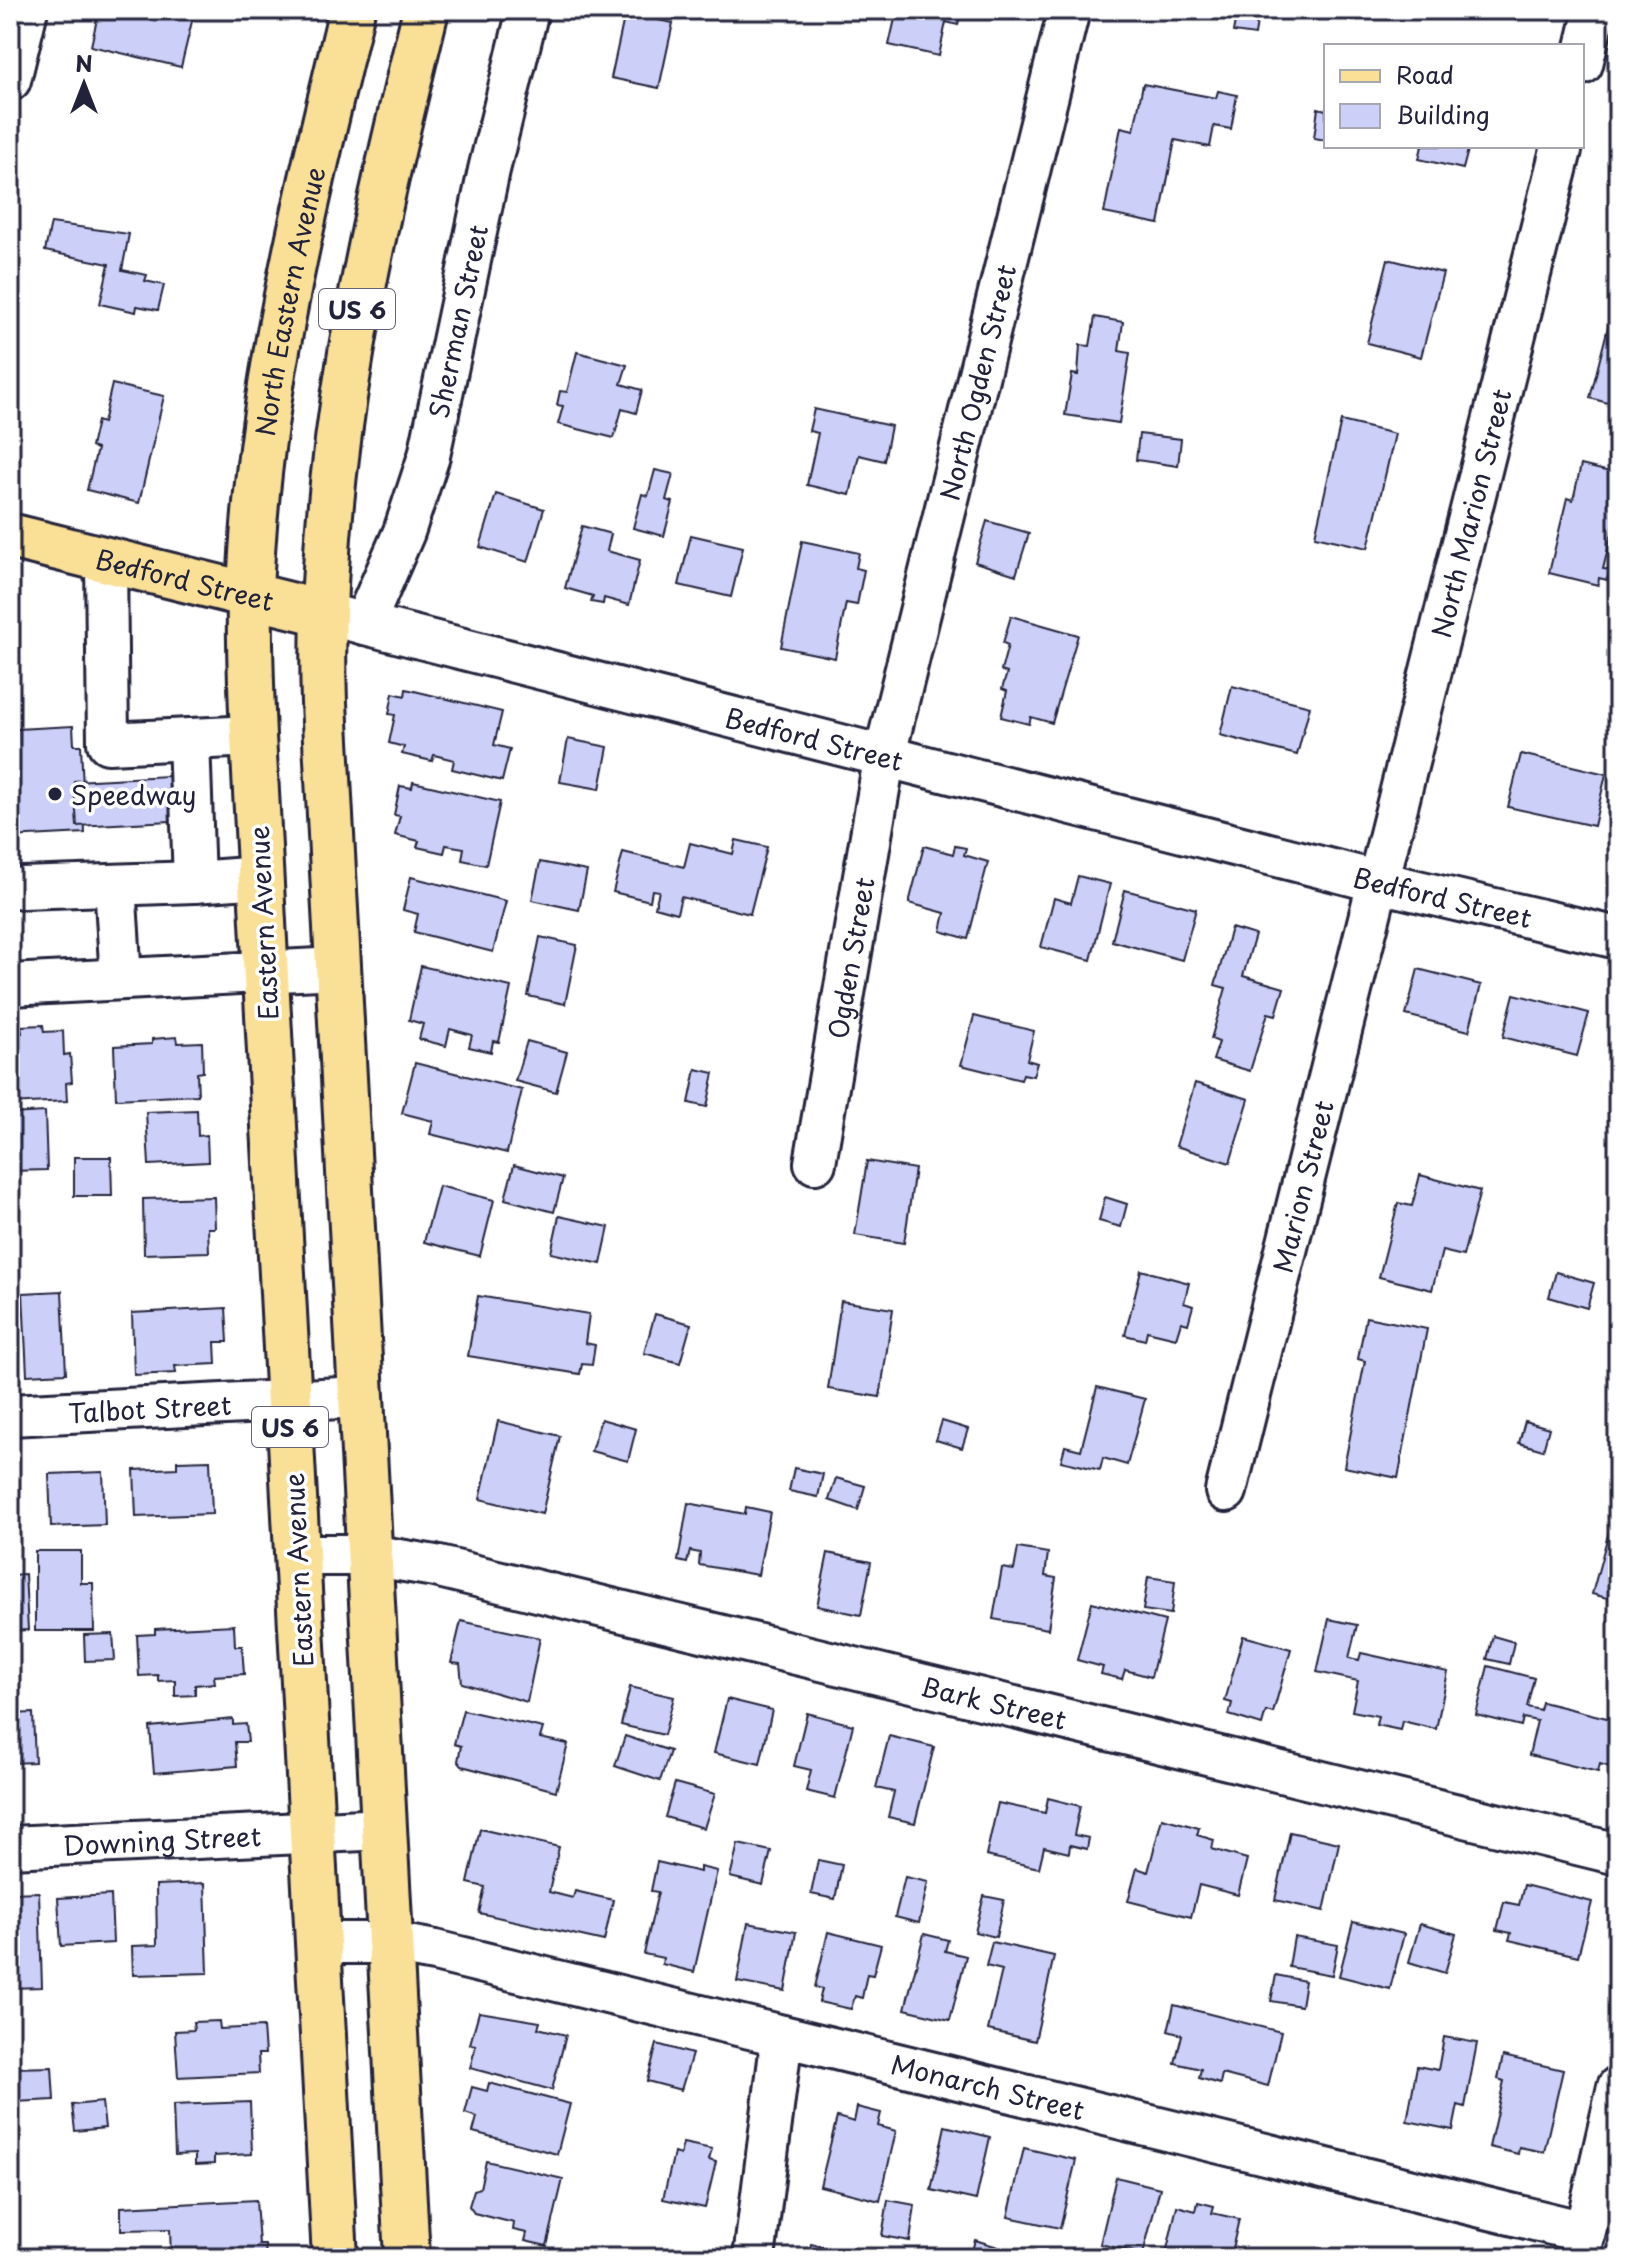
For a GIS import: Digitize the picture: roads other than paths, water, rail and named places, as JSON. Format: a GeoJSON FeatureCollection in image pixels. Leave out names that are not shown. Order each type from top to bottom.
{"type":"FeatureCollection","features":[{"type":"Feature","properties":{"kind":"main road","name":"North Eastern Avenue"},"geometry":{"type":"LineString","coordinates":[[250,595],[263,455],[279,343],[352,10]]}},
{"type":"Feature","properties":{"kind":"main road","name":"US 6"},"geometry":{"type":"LineString","coordinates":[[407,2258],[360,1397],[322,613],[333,481],[352,335],[426,10]]}},
{"type":"Feature","properties":{"kind":"main road","name":"Bedford Street"},"geometry":{"type":"LineString","coordinates":[[10,536],[322,613]]}},
{"type":"Feature","properties":{"kind":"main road","name":"Eastern Avenue"},"geometry":{"type":"LineString","coordinates":[[250,595],[253,736],[335,2258]]}},
{"type":"Feature","properties":{"kind":"street"},"geometry":{"type":"LineString","coordinates":[[10,80],[27,10]]}},
{"type":"Feature","properties":{"kind":"street","name":"Sherman Street"},"geometry":{"type":"LineString","coordinates":[[364,624],[404,532],[429,456],[486,185],[528,10]]}},
{"type":"Feature","properties":{"kind":"street","name":"North Ogden Street"},"geometry":{"type":"LineString","coordinates":[[885,754],[1069,10]]}},
{"type":"Feature","properties":{"kind":"street"},"geometry":{"type":"LineString","coordinates":[[1584,56],[1595,10]]}},
{"type":"Feature","properties":{"kind":"street","name":"North Marion Street"},"geometry":{"type":"LineString","coordinates":[[1379,882],[1562,148]]}},
{"type":"Feature","properties":{"kind":"street"},"geometry":{"type":"LineString","coordinates":[[106,560],[108,743],[253,736]]}},
{"type":"Feature","properties":{"kind":"street","name":"Bedford Street"},"geometry":{"type":"LineString","coordinates":[[322,613],[1379,882],[1618,938]]}},
{"type":"Feature","properties":{"kind":"street"},"geometry":{"type":"LineString","coordinates":[[189,739],[194,882]]}},
{"type":"Feature","properties":{"kind":"street","name":"Ogden Street"},"geometry":{"type":"LineString","coordinates":[[815,1163],[885,754]]}},
{"type":"Feature","properties":{"kind":"street"},"geometry":{"type":"LineString","coordinates":[[22,888],[261,877]]}},
{"type":"Feature","properties":{"kind":"street","name":"Marion Street"},"geometry":{"type":"LineString","coordinates":[[1226,1491],[1379,882]]}},
{"type":"Feature","properties":{"kind":"street"},"geometry":{"type":"LineString","coordinates":[[115,885],[121,979]]}},
{"type":"Feature","properties":{"kind":"street"},"geometry":{"type":"LineString","coordinates":[[10,985],[338,968]]}},
{"type":"Feature","properties":{"kind":"street","name":"Talbot Street"},"geometry":{"type":"LineString","coordinates":[[10,1415],[360,1397]]}},
{"type":"Feature","properties":{"kind":"street","name":"Bark Street"},"geometry":{"type":"LineString","coordinates":[[297,1555],[369,1555],[435,1566],[1618,1854]]}},
{"type":"Feature","properties":{"kind":"street","name":"Downing Street"},"geometry":{"type":"LineString","coordinates":[[10,1847],[384,1829]]}},
{"type":"Feature","properties":{"kind":"street","name":"Monarch Street"},"geometry":{"type":"LineString","coordinates":[[319,1943],[391,1943],[782,2036],[1582,2245]]}},
{"type":"Feature","properties":{"kind":"street"},"geometry":{"type":"LineString","coordinates":[[754,2258],[782,2036]]}},
{"type":"Feature","properties":{"kind":"street"},"geometry":{"type":"LineString","coordinates":[[1582,2245],[1618,2087]]}},
{"type":"Feature","properties":{"kind":"place","name":"Speedway"},"geometry":{"type":"Point","coordinates":[55,794]}}]}
